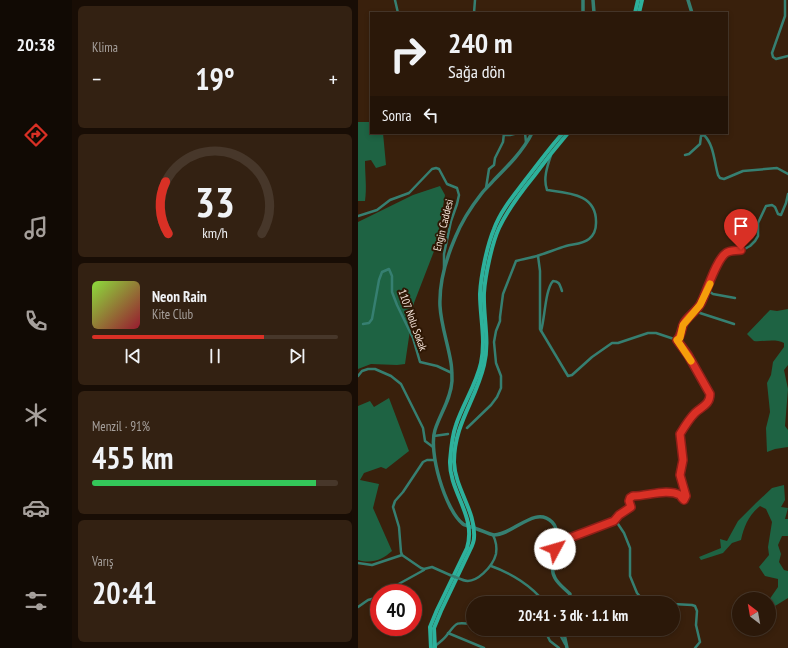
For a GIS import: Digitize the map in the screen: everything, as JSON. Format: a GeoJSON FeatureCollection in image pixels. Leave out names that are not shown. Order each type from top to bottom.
{"type":"FeatureCollection","features":[{"type":"Feature","properties":{"kind":"main road"},"geometry":{"type":"LineString","coordinates":[[635,12],[638,0]]}},
{"type":"Feature","properties":{"kind":"main road"},"geometry":{"type":"LineString","coordinates":[[639,12],[642,0]]}},
{"type":"Feature","properties":{"kind":"main road"},"geometry":{"type":"LineString","coordinates":[[471,526],[455,487],[450,463],[452,437],[476,379],[483,349],[480,294],[483,272],[494,229],[500,216],[562,134]]}},
{"type":"Feature","properties":{"kind":"main road"},"geometry":{"type":"LineString","coordinates":[[434,648],[434,628],[474,539],[470,513],[457,480],[454,463],[456,437],[484,366],[487,349],[484,294],[487,273],[498,230],[517,198],[567,134]]}},
{"type":"Feature","properties":{"kind":"street"},"geometry":{"type":"LineString","coordinates":[[395,0],[398,12]]}},
{"type":"Feature","properties":{"kind":"street"},"geometry":{"type":"LineString","coordinates":[[474,12],[475,0]]}},
{"type":"Feature","properties":{"kind":"street"},"geometry":{"type":"LineString","coordinates":[[582,0],[583,12]]}},
{"type":"Feature","properties":{"kind":"street"},"geometry":{"type":"LineString","coordinates":[[593,0],[594,12]]}},
{"type":"Feature","properties":{"kind":"street"},"geometry":{"type":"LineString","coordinates":[[688,0],[692,12]]}},
{"type":"Feature","properties":{"kind":"street"},"geometry":{"type":"LineString","coordinates":[[785,0],[785,16],[772,53],[773,57],[776,59],[781,59],[788,56]]}},
{"type":"Feature","properties":{"kind":"street"},"geometry":{"type":"LineString","coordinates":[[486,188],[489,169],[494,165],[495,158],[503,142],[504,134],[514,134]]}},
{"type":"Feature","properties":{"kind":"street"},"geometry":{"type":"LineString","coordinates":[[525,134],[526,146]]}},
{"type":"Feature","properties":{"kind":"street"},"geometry":{"type":"LineString","coordinates":[[532,134],[526,146],[486,188],[467,216],[455,238],[440,285],[440,306],[443,326],[452,364],[452,386],[446,406],[434,431],[434,460],[435,467],[452,511],[463,524],[493,534],[506,532],[538,516],[546,517],[554,523],[556,531],[552,570],[554,578],[570,594],[570,596]]}},
{"type":"Feature","properties":{"kind":"street"},"geometry":{"type":"LineString","coordinates":[[685,155],[689,154],[700,144],[701,136],[704,135],[713,150],[718,175],[720,178],[729,178],[743,171],[777,168],[788,174]]}},
{"type":"Feature","properties":{"kind":"street"},"geometry":{"type":"LineString","coordinates":[[467,428],[491,405],[501,388],[501,376],[496,363],[494,342],[500,321],[503,294],[516,261],[538,256],[567,245],[583,242],[590,239],[596,230],[596,216],[594,208],[586,199],[568,192],[547,190],[545,183],[549,161],[554,150]]}},
{"type":"Feature","properties":{"kind":"street","name":"Engin Caddesi"},"geometry":{"type":"LineString","coordinates":[[358,216],[377,210],[390,200],[409,193],[432,170],[436,168],[439,169],[447,184],[457,188],[459,195],[451,221],[444,254],[444,272]]}},
{"type":"Feature","properties":{"kind":"street"},"geometry":{"type":"LineString","coordinates":[[677,340],[680,338],[683,325],[700,305],[717,264],[722,256],[727,252],[741,250],[750,246],[758,236],[758,223],[766,206],[772,205],[775,207],[778,214],[781,215],[788,194]]}},
{"type":"Feature","properties":{"kind":"street"},"geometry":{"type":"LineString","coordinates":[[538,256],[540,271],[539,322],[541,332],[568,376],[575,373],[592,357],[612,343],[618,343],[648,333],[656,333],[677,340],[688,355],[710,394],[710,398],[706,404],[693,415],[680,434],[683,460],[680,475],[686,496],[684,500],[677,493],[633,496],[629,501],[631,507],[619,515],[614,521],[564,540],[555,548]]}},
{"type":"Feature","properties":{"kind":"street","name":"1107 Nolu Sokak"},"geometry":{"type":"LineString","coordinates":[[363,324],[369,323],[372,319],[379,280],[382,272],[388,269],[392,276],[392,292],[413,338],[420,362],[437,366],[452,373]]}},
{"type":"Feature","properties":{"kind":"street"},"geometry":{"type":"LineString","coordinates":[[541,332],[550,284],[553,281],[557,281],[560,284],[562,291]]}},
{"type":"Feature","properties":{"kind":"street"},"geometry":{"type":"LineString","coordinates":[[707,290],[713,294],[735,298]]}},
{"type":"Feature","properties":{"kind":"street"},"geometry":{"type":"LineString","coordinates":[[695,310],[734,324]]}},
{"type":"Feature","properties":{"kind":"street"},"geometry":{"type":"LineString","coordinates":[[358,376],[362,371],[375,369],[392,376],[401,384],[423,428],[425,441],[433,447]]}},
{"type":"Feature","properties":{"kind":"street"},"geometry":{"type":"LineString","coordinates":[[434,436],[448,434]]}},
{"type":"Feature","properties":{"kind":"street"},"geometry":{"type":"LineString","coordinates":[[424,569],[402,555],[400,548],[399,527],[393,507],[395,501],[403,492],[423,462],[427,460],[434,460]]}},
{"type":"Feature","properties":{"kind":"street"},"geometry":{"type":"LineString","coordinates":[[614,521],[619,524],[630,548],[630,576],[640,596]]}},
{"type":"Feature","properties":{"kind":"street"},"geometry":{"type":"LineString","coordinates":[[398,584],[424,569],[432,568],[467,581],[477,578],[490,566],[496,554],[496,541],[493,534]]}},
{"type":"Feature","properties":{"kind":"street"},"geometry":{"type":"LineString","coordinates":[[358,563],[372,564],[402,555]]}},
{"type":"Feature","properties":{"kind":"street"},"geometry":{"type":"LineString","coordinates":[[490,566],[504,571],[539,596]]}},
{"type":"Feature","properties":{"kind":"street"},"geometry":{"type":"LineString","coordinates":[[358,607],[370,599]]}},
{"type":"Feature","properties":{"kind":"street"},"geometry":{"type":"LineString","coordinates":[[680,604],[695,606],[697,611],[696,625],[700,642],[695,648]]}},
{"type":"Feature","properties":{"kind":"street"},"geometry":{"type":"LineString","coordinates":[[434,648],[452,627],[458,623],[466,624]]}},
{"type":"Feature","properties":{"kind":"street"},"geometry":{"type":"LineString","coordinates":[[448,633],[484,648]]}},
{"type":"Feature","properties":{"kind":"street"},"geometry":{"type":"LineString","coordinates":[[548,636],[550,641],[559,648]]}},
{"type":"Feature","properties":{"kind":"street"},"geometry":{"type":"LineString","coordinates":[[560,636],[566,647]]}},
{"type":"Feature","properties":{"kind":"street"},"geometry":{"type":"LineString","coordinates":[[564,636],[566,647]]}},
{"type":"Feature","properties":{"kind":"green space"},"geometry":{"type":"Polygon","coordinates":[[[358,122],[369,122],[370,134],[383,134],[386,165],[376,168],[371,160],[365,161],[365,201],[358,201],[358,122]]]}},
{"type":"Feature","properties":{"kind":"green space"},"geometry":{"type":"Polygon","coordinates":[[[440,186],[445,195],[436,246],[414,303],[405,364],[371,364],[358,369],[358,222],[413,195],[440,186]]]}},
{"type":"Feature","properties":{"kind":"green space"},"geometry":{"type":"Polygon","coordinates":[[[788,309],[788,365],[784,370],[788,389],[785,426],[788,430],[788,447],[767,452],[766,428],[770,412],[767,383],[771,375],[773,362],[784,347],[784,343],[773,340],[754,341],[747,334],[770,310],[777,311],[788,309]]]}},
{"type":"Feature","properties":{"kind":"green space"},"geometry":{"type":"Polygon","coordinates":[[[389,398],[409,451],[386,469],[381,467],[364,473],[360,480],[379,484],[373,508],[392,551],[384,557],[368,562],[358,560],[358,406],[370,401],[374,407],[389,398]]]}},
{"type":"Feature","properties":{"kind":"green space"},"geometry":{"type":"Polygon","coordinates":[[[784,485],[785,500],[781,507],[788,508],[785,519],[788,519],[788,536],[782,536],[778,545],[781,554],[779,562],[784,570],[788,571],[788,598],[776,605],[776,592],[775,592],[778,587],[778,579],[765,576],[759,567],[769,555],[768,547],[772,522],[766,509],[760,506],[756,509],[748,521],[741,540],[732,543],[723,553],[701,560],[699,557],[721,548],[720,539],[727,541],[738,521],[772,488],[784,485]]]}},
{"type":"Feature","properties":{"kind":"slow traffic"},"geometry":{"type":"LineString","coordinates":[[691,361],[677,340],[680,338],[683,325],[700,305],[710,284]]}},
{"type":"Feature","properties":{"kind":"route"},"geometry":{"type":"LineString","coordinates":[[555,549],[564,540],[614,521],[625,510],[631,507],[629,501],[633,496],[677,493],[684,500],[686,496],[680,475],[683,460],[680,434],[693,415],[706,404],[710,398],[710,394],[688,355],[677,340],[680,338],[683,325],[686,320],[700,305],[717,264],[722,256],[727,252],[741,250]]}}]}
